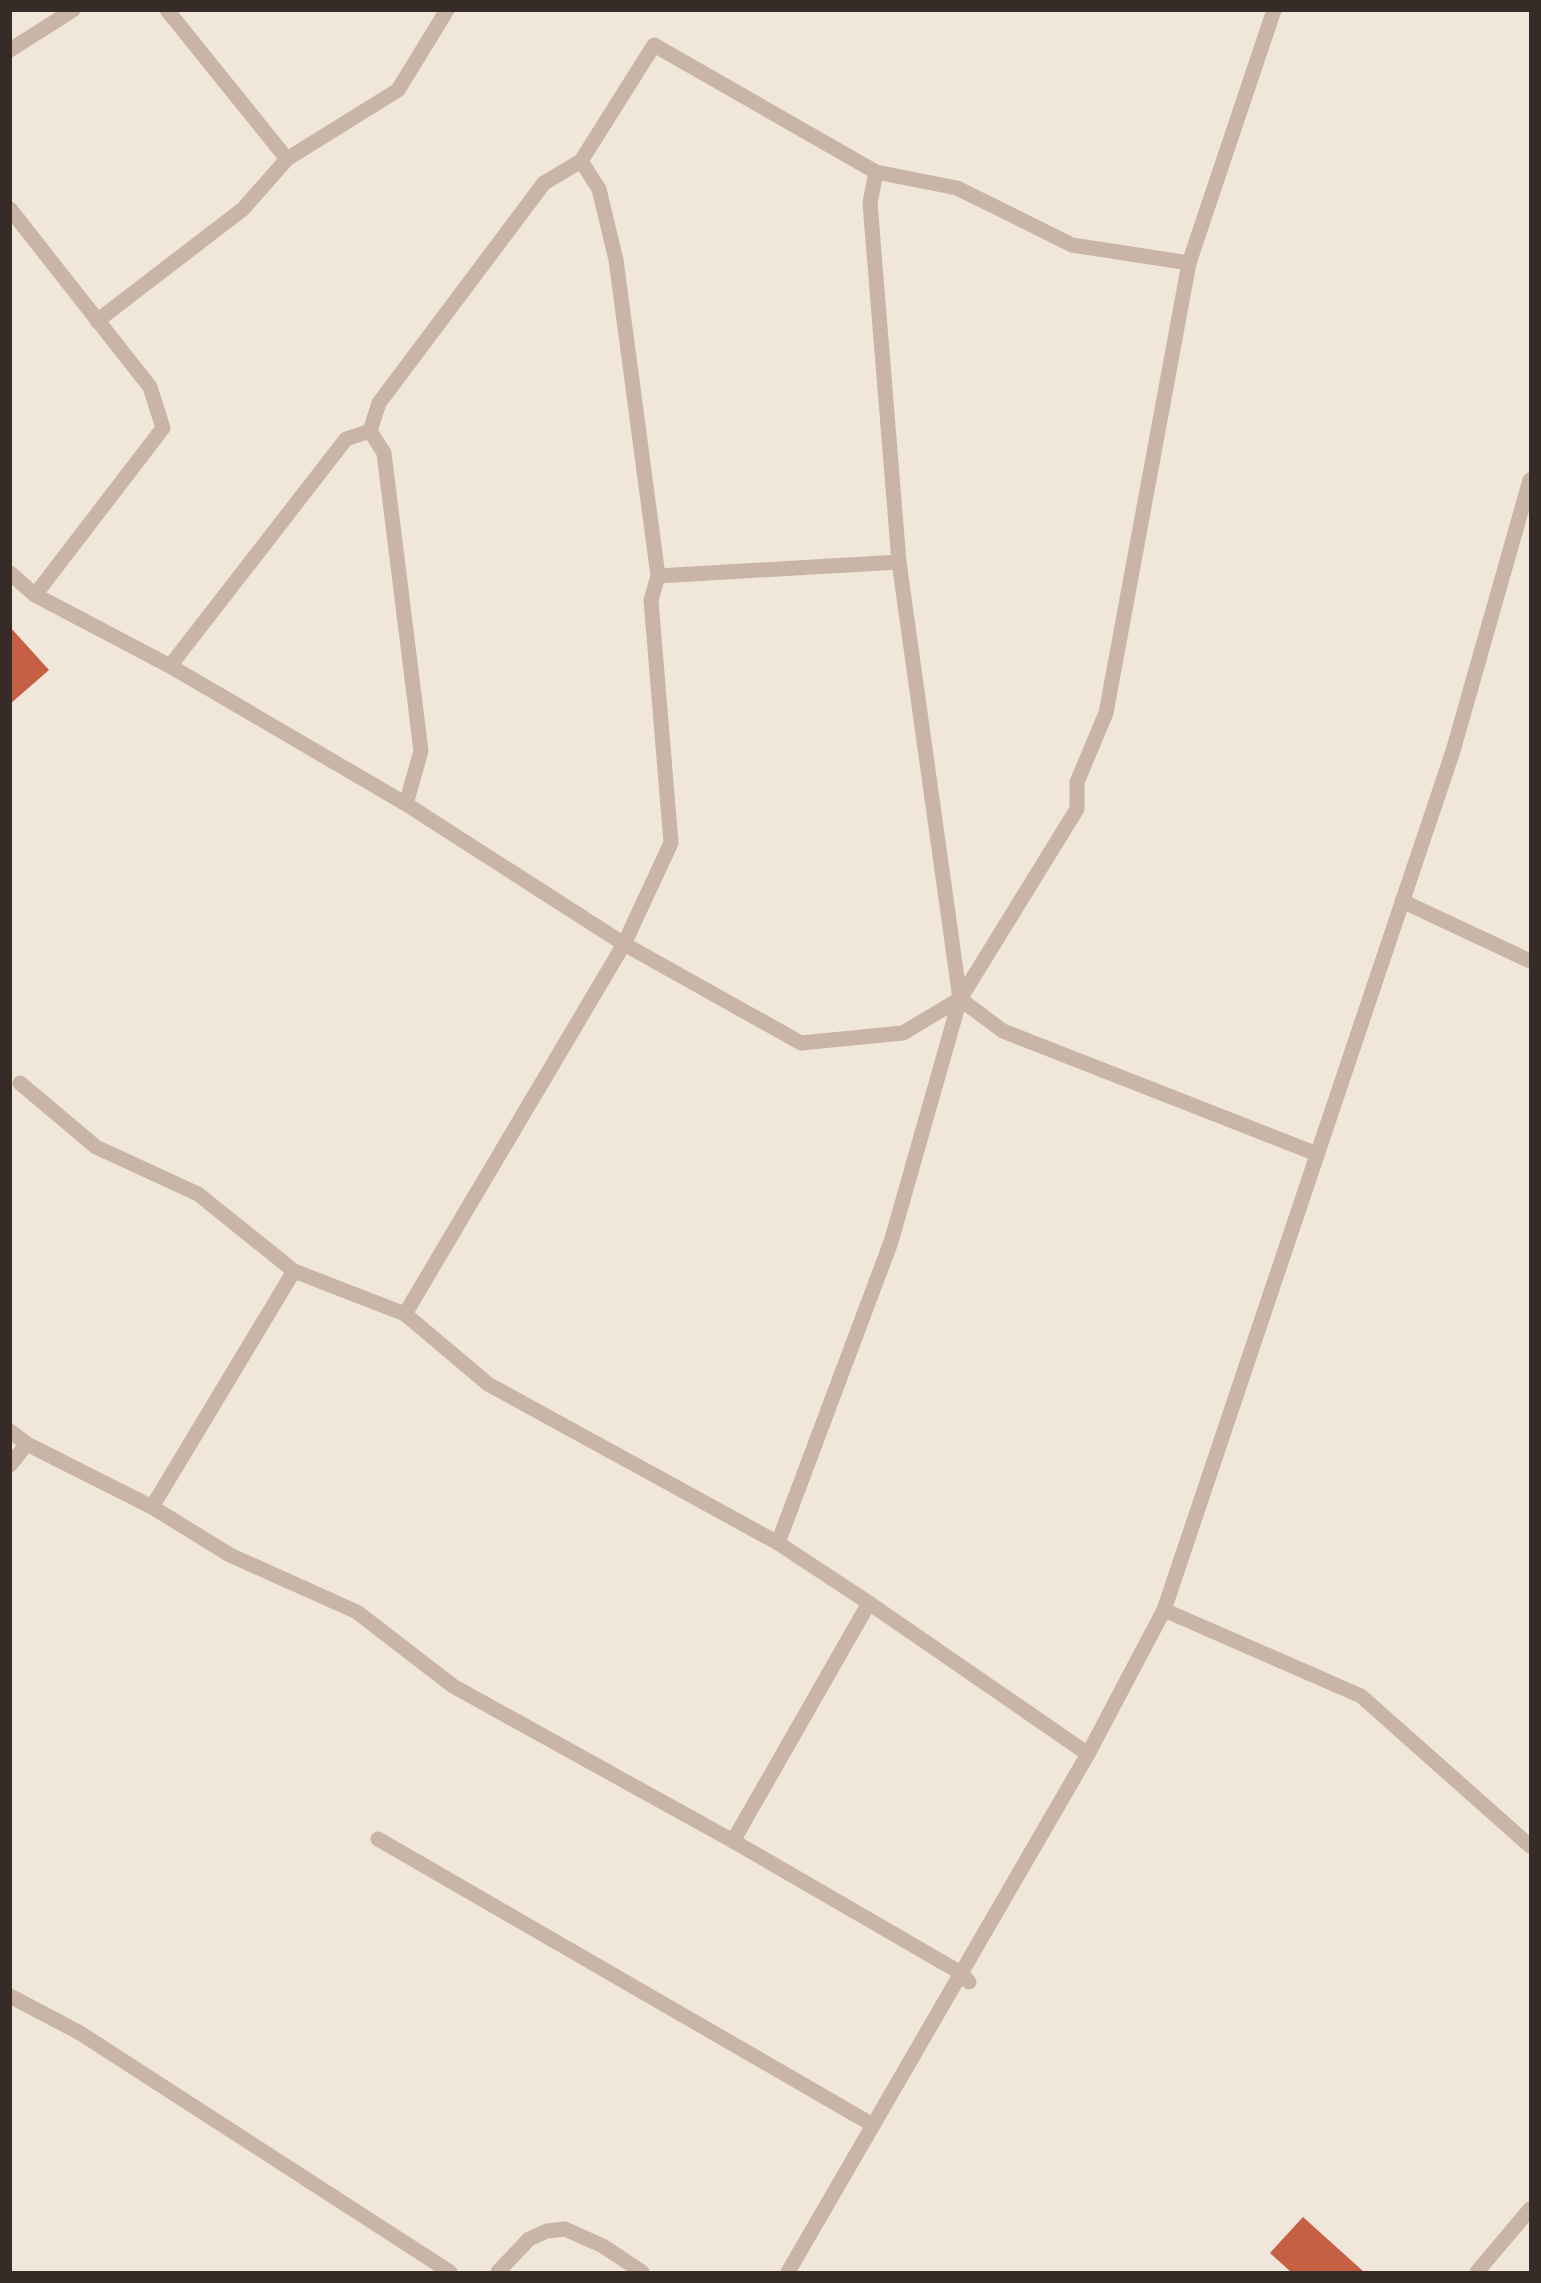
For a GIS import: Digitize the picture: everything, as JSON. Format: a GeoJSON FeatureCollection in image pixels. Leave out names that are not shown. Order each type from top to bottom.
{"type":"FeatureCollection","features":[{"type":"Feature","properties":{"kind":"street"},"geometry":{"type":"LineString","coordinates":[[10,50],[73,10]]}},
{"type":"Feature","properties":{"kind":"street"},"geometry":{"type":"LineString","coordinates":[[167,10],[287,159]]}},
{"type":"Feature","properties":{"kind":"street"},"geometry":{"type":"LineString","coordinates":[[97,321],[243,209],[287,159],[398,90],[447,10]]}},
{"type":"Feature","properties":{"kind":"street"},"geometry":{"type":"LineString","coordinates":[[778,1543],[891,1242],[960,999],[1077,809],[1077,782],[1106,712],[1189,263],[1274,10]]}},
{"type":"Feature","properties":{"kind":"street"},"geometry":{"type":"LineString","coordinates":[[406,804],[421,751],[384,453],[370,430],[378,403],[544,183],[581,161],[654,45],[876,172],[957,188],[1072,245],[1189,263]]}},
{"type":"Feature","properties":{"kind":"street"},"geometry":{"type":"LineString","coordinates":[[405,1314],[624,944],[671,843],[651,600],[658,576],[616,260],[599,189],[581,161]]}},
{"type":"Feature","properties":{"kind":"street"},"geometry":{"type":"LineString","coordinates":[[876,172],[870,203],[899,562],[960,999],[1003,1031],[1317,1154]]}},
{"type":"Feature","properties":{"kind":"street"},"geometry":{"type":"LineString","coordinates":[[10,209],[150,387],[163,428],[35,595]]}},
{"type":"Feature","properties":{"kind":"street"},"geometry":{"type":"LineString","coordinates":[[170,666],[346,439],[370,430]]}},
{"type":"Feature","properties":{"kind":"street"},"geometry":{"type":"LineString","coordinates":[[788,2272],[873,2125],[965,1978],[1164,1610],[1453,751],[1530,480]]}},
{"type":"Feature","properties":{"kind":"street"},"geometry":{"type":"LineString","coordinates":[[658,576],[899,562]]}},
{"type":"Feature","properties":{"kind":"street"},"geometry":{"type":"LineString","coordinates":[[10,573],[35,595],[170,666],[406,804],[624,944],[801,1043],[903,1033],[960,999]]}},
{"type":"Feature","properties":{"kind":"street"},"geometry":{"type":"LineString","coordinates":[[1402,901],[1530,961]]}},
{"type":"Feature","properties":{"kind":"street"},"geometry":{"type":"LineString","coordinates":[[20,1083],[96,1148],[198,1194],[294,1271],[405,1314],[488,1384],[778,1543],[1088,1754]]}},
{"type":"Feature","properties":{"kind":"street"},"geometry":{"type":"LineString","coordinates":[[152,1507],[294,1271]]}},
{"type":"Feature","properties":{"kind":"street"},"geometry":{"type":"LineString","coordinates":[[10,1431],[27,1444],[152,1507],[230,1556],[357,1612],[453,1686],[733,1841],[965,1978]]}},
{"type":"Feature","properties":{"kind":"street"},"geometry":{"type":"LineString","coordinates":[[10,1465],[27,1444]]}},
{"type":"Feature","properties":{"kind":"street"},"geometry":{"type":"LineString","coordinates":[[733,1841],[869,1603]]}},
{"type":"Feature","properties":{"kind":"street"},"geometry":{"type":"LineString","coordinates":[[1164,1610],[1361,1696],[1530,1846]]}},
{"type":"Feature","properties":{"kind":"street"},"geometry":{"type":"LineString","coordinates":[[378,1839],[873,2125]]}},
{"type":"Feature","properties":{"kind":"street"},"geometry":{"type":"LineString","coordinates":[[10,1996],[80,2033],[450,2272]]}},
{"type":"Feature","properties":{"kind":"street"},"geometry":{"type":"LineString","coordinates":[[1477,2272],[1530,2209]]}},
{"type":"Feature","properties":{"kind":"street"},"geometry":{"type":"LineString","coordinates":[[498,2272],[529,2239],[547,2231],[565,2229],[603,2246],[642,2272]]}},
{"type":"Feature","properties":{"kind":"building"},"geometry":{"type":"Polygon","coordinates":[[[10,627],[49,670],[10,704],[10,627]]]}},
{"type":"Feature","properties":{"kind":"building"},"geometry":{"type":"Polygon","coordinates":[[[1303,2217],[1364,2272],[1291,2272],[1270,2253],[1303,2217]]]}}]}
